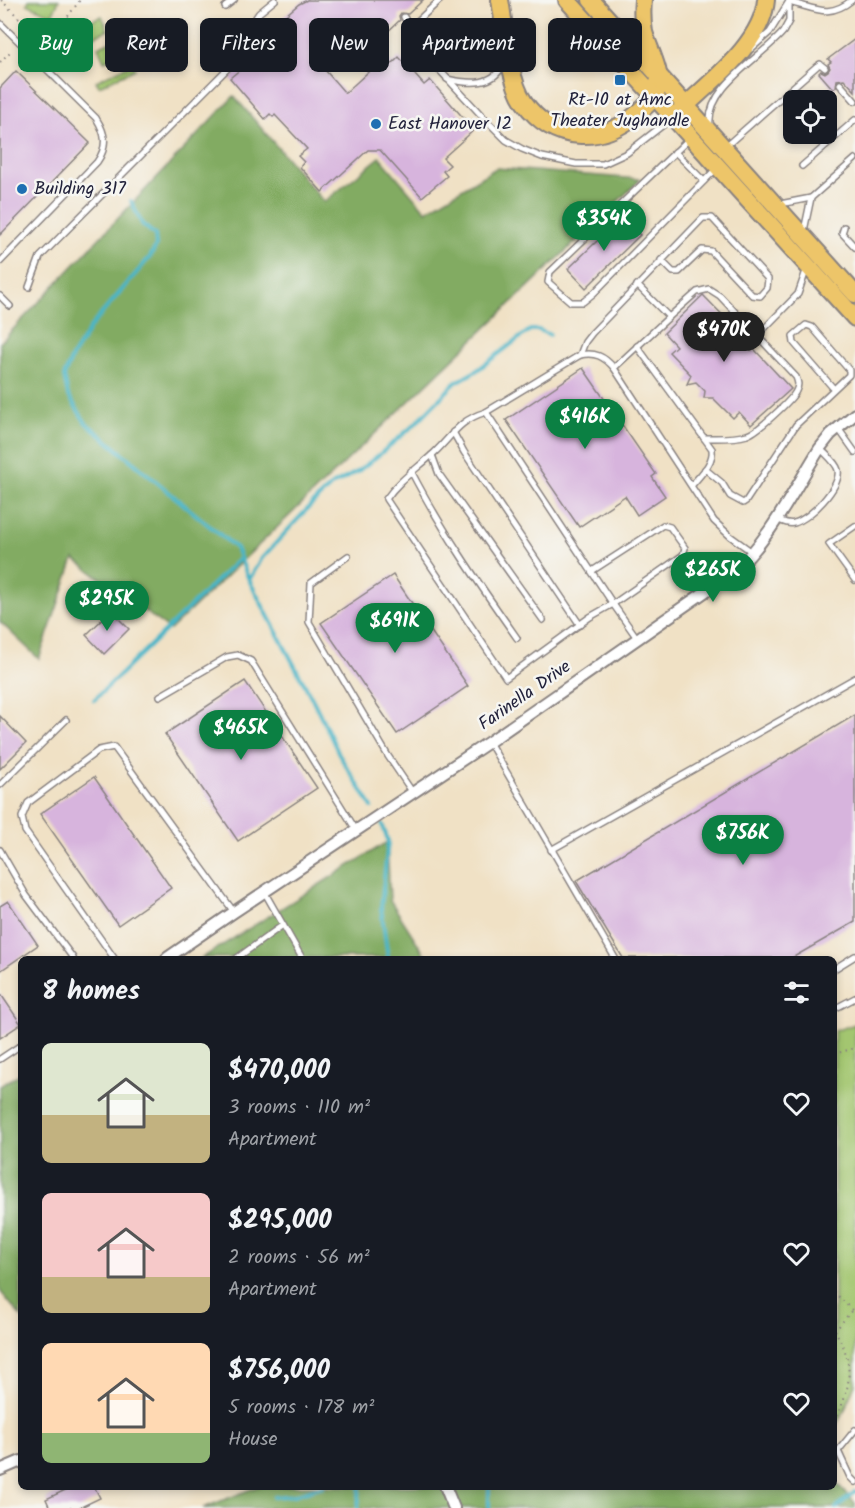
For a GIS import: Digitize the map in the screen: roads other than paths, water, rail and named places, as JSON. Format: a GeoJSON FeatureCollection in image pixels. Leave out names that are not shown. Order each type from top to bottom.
{"type":"FeatureCollection","features":[{"type":"Feature","properties":{"kind":"main road"},"geometry":{"type":"LineString","coordinates":[[500,0],[503,18]]}},
{"type":"Feature","properties":{"kind":"main road"},"geometry":{"type":"LineString","coordinates":[[567,0],[654,97],[679,111],[717,142],[855,294]]}},
{"type":"Feature","properties":{"kind":"main road"},"geometry":{"type":"LineString","coordinates":[[512,72],[522,99],[534,114],[556,129],[584,136],[598,135],[613,130],[633,118],[654,97],[660,84],[659,76],[591,0]]}},
{"type":"Feature","properties":{"kind":"main road"},"geometry":{"type":"LineString","coordinates":[[643,0],[643,29],[659,76],[691,137],[855,318]]}},
{"type":"Feature","properties":{"kind":"main road"},"geometry":{"type":"LineString","coordinates":[[679,111],[738,56],[757,29],[766,0]]}},
{"type":"Feature","properties":{"kind":"street","name":"Farinella Drive"},"geometry":{"type":"LineString","coordinates":[[170,956],[489,742],[732,573],[753,553],[819,448],[855,414]]}},
{"type":"Feature","properties":{"kind":"street"},"geometry":{"type":"LineString","coordinates":[[0,1470],[18,1462]]}},
{"type":"Feature","properties":{"kind":"street"},"geometry":{"type":"LineString","coordinates":[[447,1490],[454,1508]]}},
{"type":"Feature","properties":{"kind":"lane"},"geometry":{"type":"LineString","coordinates":[[225,8],[234,0]]}},
{"type":"Feature","properties":{"kind":"lane"},"geometry":{"type":"LineString","coordinates":[[29,287],[40,257],[236,60],[245,47],[245,33],[259,13],[275,0]]}},
{"type":"Feature","properties":{"kind":"lane"},"geometry":{"type":"LineString","coordinates":[[421,18],[440,0]]}},
{"type":"Feature","properties":{"kind":"lane"},"geometry":{"type":"LineString","coordinates":[[789,1],[832,12],[852,0]]}},
{"type":"Feature","properties":{"kind":"lane"},"geometry":{"type":"LineString","coordinates":[[738,56],[754,47],[770,32],[789,1]]}},
{"type":"Feature","properties":{"kind":"lane"},"geometry":{"type":"LineString","coordinates":[[789,1],[789,21],[783,32],[716,96],[709,118],[717,142],[817,66],[820,64],[825,68]]}},
{"type":"Feature","properties":{"kind":"lane"},"geometry":{"type":"LineString","coordinates":[[0,23],[96,118],[103,130],[106,143],[97,162],[1,260]]}},
{"type":"Feature","properties":{"kind":"lane"},"geometry":{"type":"LineString","coordinates":[[440,72],[506,140],[542,157],[576,164],[603,164],[627,153],[679,111]]}},
{"type":"Feature","properties":{"kind":"lane"},"geometry":{"type":"LineString","coordinates":[[446,79],[467,84],[484,82],[498,72]]}},
{"type":"Feature","properties":{"kind":"lane"},"geometry":{"type":"LineString","coordinates":[[840,84],[855,101]]}},
{"type":"Feature","properties":{"kind":"lane"},"geometry":{"type":"LineString","coordinates":[[802,166],[855,120]]}},
{"type":"Feature","properties":{"kind":"lane"},"geometry":{"type":"LineString","coordinates":[[691,137],[550,272],[548,282],[571,302],[583,302],[594,294],[718,167]]}},
{"type":"Feature","properties":{"kind":"lane"},"geometry":{"type":"LineString","coordinates":[[675,153],[704,181]]}},
{"type":"Feature","properties":{"kind":"lane"},"geometry":{"type":"LineString","coordinates":[[771,203],[784,204],[812,198],[855,159]]}},
{"type":"Feature","properties":{"kind":"lane"},"geometry":{"type":"LineString","coordinates":[[804,238],[804,226],[812,198]]}},
{"type":"Feature","properties":{"kind":"lane"},"geometry":{"type":"LineString","coordinates":[[580,355],[588,337],[637,285],[703,218],[712,219],[768,279],[767,288],[760,296],[752,295],[711,251],[702,250],[679,272],[673,272],[662,260]]}},
{"type":"Feature","properties":{"kind":"lane"},"geometry":{"type":"LineString","coordinates":[[844,227],[842,233],[855,247]]}},
{"type":"Feature","properties":{"kind":"lane"},"geometry":{"type":"LineString","coordinates":[[758,335],[798,294],[807,266]]}},
{"type":"Feature","properties":{"kind":"lane"},"geometry":{"type":"LineString","coordinates":[[637,285],[669,317]]}},
{"type":"Feature","properties":{"kind":"lane"},"geometry":{"type":"LineString","coordinates":[[614,368],[697,292],[709,289],[720,296],[796,377],[797,390],[752,433],[742,436],[704,438]]}},
{"type":"Feature","properties":{"kind":"lane"},"geometry":{"type":"LineString","coordinates":[[0,296],[10,306]]}},
{"type":"Feature","properties":{"kind":"lane"},"geometry":{"type":"LineString","coordinates":[[705,469],[722,483],[730,496],[743,503],[750,498],[796,425],[849,375],[849,370],[812,327],[806,325],[793,336],[794,343],[834,389]]}},
{"type":"Feature","properties":{"kind":"lane"},"geometry":{"type":"LineString","coordinates":[[637,346],[713,453],[711,462],[692,485]]}},
{"type":"Feature","properties":{"kind":"lane"},"geometry":{"type":"LineString","coordinates":[[592,571],[663,525],[670,527],[685,548],[682,555],[506,678],[386,499],[396,485],[432,455],[453,432],[472,416],[486,412],[580,355],[596,354],[614,368],[692,485],[705,510],[719,527],[753,553]]}},
{"type":"Feature","properties":{"kind":"lane"},"geometry":{"type":"LineString","coordinates":[[486,412],[637,638]]}},
{"type":"Feature","properties":{"kind":"lane"},"geometry":{"type":"LineString","coordinates":[[838,428],[854,448]]}},
{"type":"Feature","properties":{"kind":"lane"},"geometry":{"type":"LineString","coordinates":[[453,432],[464,452],[580,625]]}},
{"type":"Feature","properties":{"kind":"lane"},"geometry":{"type":"LineString","coordinates":[[776,519],[790,524],[797,523],[823,502],[837,481],[837,466],[819,448]]}},
{"type":"Feature","properties":{"kind":"lane"},"geometry":{"type":"LineString","coordinates":[[432,455],[439,474],[543,620]]}},
{"type":"Feature","properties":{"kind":"lane"},"geometry":{"type":"LineString","coordinates":[[411,471],[482,588],[517,638]]}},
{"type":"Feature","properties":{"kind":"lane"},"geometry":{"type":"LineString","coordinates":[[855,526],[829,544],[855,580]]}},
{"type":"Feature","properties":{"kind":"lane"},"geometry":{"type":"LineString","coordinates":[[348,556],[311,583],[309,622],[388,756],[413,793]]}},
{"type":"Feature","properties":{"kind":"lane"},"geometry":{"type":"LineString","coordinates":[[160,696],[227,657],[238,655],[251,661],[356,830]]}},
{"type":"Feature","properties":{"kind":"lane"},"geometry":{"type":"LineString","coordinates":[[551,850],[855,678]]}},
{"type":"Feature","properties":{"kind":"lane"},"geometry":{"type":"LineString","coordinates":[[0,784],[66,720]]}},
{"type":"Feature","properties":{"kind":"lane"},"geometry":{"type":"LineString","coordinates":[[489,742],[614,956]]}},
{"type":"Feature","properties":{"kind":"lane"},"geometry":{"type":"LineString","coordinates":[[113,956],[25,831],[22,817],[28,803],[99,750],[114,747],[234,912]]}},
{"type":"Feature","properties":{"kind":"lane"},"geometry":{"type":"LineString","coordinates":[[0,850],[26,895],[72,956]]}},
{"type":"Feature","properties":{"kind":"lane"},"geometry":{"type":"LineString","coordinates":[[265,893],[301,956]]}},
{"type":"Feature","properties":{"kind":"lane"},"geometry":{"type":"LineString","coordinates":[[240,956],[283,925]]}},
{"type":"Feature","properties":{"kind":"lane"},"geometry":{"type":"LineString","coordinates":[[837,967],[855,956]]}},
{"type":"Feature","properties":{"kind":"lane"},"geometry":{"type":"LineString","coordinates":[[837,1007],[855,998]]}},
{"type":"Feature","properties":{"kind":"lane"},"geometry":{"type":"LineString","coordinates":[[0,1059],[18,1047]]}},
{"type":"Feature","properties":{"kind":"lane"},"geometry":{"type":"LineString","coordinates":[[837,1451],[855,1430]]}},
{"type":"Feature","properties":{"kind":"lane"},"geometry":{"type":"LineString","coordinates":[[837,1454],[855,1482]]}},
{"type":"Feature","properties":{"kind":"waterway"},"geometry":{"type":"LineString","coordinates":[[131,201],[142,224],[155,235],[156,246],[150,257],[92,325],[73,355],[64,376],[68,395],[86,423],[236,548],[249,580],[341,758],[372,807]]}},
{"type":"Feature","properties":{"kind":"waterway"},"geometry":{"type":"LineString","coordinates":[[249,580],[262,558],[311,505],[332,485],[357,472],[380,454],[414,425],[455,383],[476,371],[530,330],[539,330],[550,335]]}},
{"type":"Feature","properties":{"kind":"waterway"},"geometry":{"type":"LineString","coordinates":[[94,700],[240,558]]}},
{"type":"Feature","properties":{"kind":"waterway"},"geometry":{"type":"LineString","coordinates":[[382,824],[388,841],[381,908],[388,956]]}},
{"type":"Feature","properties":{"kind":"waterway"},"geometry":{"type":"LineString","coordinates":[[274,1497],[294,1495],[310,1490]]}},
{"type":"Feature","properties":{"kind":"waterway"},"geometry":{"type":"LineString","coordinates":[[358,1508],[360,1490]]}},
{"type":"Feature","properties":{"kind":"waterway"},"geometry":{"type":"LineString","coordinates":[[489,1490],[489,1508]]}},
{"type":"Feature","properties":{"kind":"waterway"},"geometry":{"type":"LineString","coordinates":[[836,1508],[855,1492]]}},
{"type":"Feature","properties":{"kind":"place","name":"Rt-10 at Amc Theater Jughandle"},"geometry":{"type":"Point","coordinates":[620,80]}},
{"type":"Feature","properties":{"kind":"place","name":"East Hanover 12"},"geometry":{"type":"Point","coordinates":[376,124]}},
{"type":"Feature","properties":{"kind":"place","name":"Building 317"},"geometry":{"type":"Point","coordinates":[22,189]}}]}
